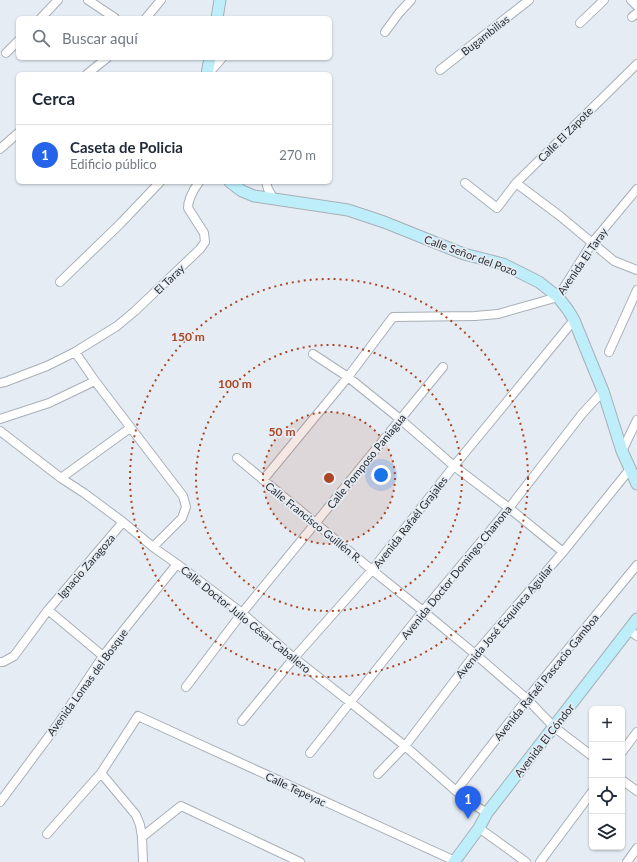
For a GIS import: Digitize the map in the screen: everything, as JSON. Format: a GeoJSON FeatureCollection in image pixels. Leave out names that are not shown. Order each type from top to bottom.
{"type":"FeatureCollection","features":[{"type":"Feature","properties":{"kind":"street"},"geometry":{"type":"LineString","coordinates":[[42,16],[58,0]]}},
{"type":"Feature","properties":{"kind":"street"},"geometry":{"type":"LineString","coordinates":[[88,0],[112,16]]}},
{"type":"Feature","properties":{"kind":"street"},"geometry":{"type":"LineString","coordinates":[[148,16],[161,0]]}},
{"type":"Feature","properties":{"kind":"street"},"geometry":{"type":"LineString","coordinates":[[217,16],[220,0]]}},
{"type":"Feature","properties":{"kind":"street"},"geometry":{"type":"LineString","coordinates":[[385,32],[411,0]]}},
{"type":"Feature","properties":{"kind":"street","name":"Bugambilias"},"geometry":{"type":"LineString","coordinates":[[440,70],[529,0]]}},
{"type":"Feature","properties":{"kind":"street"},"geometry":{"type":"LineString","coordinates":[[580,23],[604,0]]}},
{"type":"Feature","properties":{"kind":"street"},"geometry":{"type":"LineString","coordinates":[[631,0],[637,6]]}},
{"type":"Feature","properties":{"kind":"street"},"geometry":{"type":"LineString","coordinates":[[6,53],[16,43]]}},
{"type":"Feature","properties":{"kind":"street"},"geometry":{"type":"LineString","coordinates":[[89,72],[104,60]]}},
{"type":"Feature","properties":{"kind":"street"},"geometry":{"type":"LineString","coordinates":[[207,72],[210,60]]}},
{"type":"Feature","properties":{"kind":"street"},"geometry":{"type":"LineString","coordinates":[[209,72],[220,60]]}},
{"type":"Feature","properties":{"kind":"street","name":"Calle El Zapote"},"geometry":{"type":"LineString","coordinates":[[465,184],[497,208],[516,183],[637,64]]}},
{"type":"Feature","properties":{"kind":"street"},"geometry":{"type":"LineString","coordinates":[[0,149],[16,135]]}},
{"type":"Feature","properties":{"kind":"street"},"geometry":{"type":"LineString","coordinates":[[516,183],[560,216],[614,261],[637,270]]}},
{"type":"Feature","properties":{"kind":"street"},"geometry":{"type":"LineString","coordinates":[[60,282],[120,224],[158,184]]}},
{"type":"Feature","properties":{"kind":"street","name":"El Taray"},"geometry":{"type":"LineString","coordinates":[[75,352],[117,326],[200,249],[205,242],[204,233],[188,208],[188,203],[198,184]]}},
{"type":"Feature","properties":{"kind":"street","name":"Calle Señor del Pozo"},"geometry":{"type":"LineString","coordinates":[[233,184],[242,191],[254,196],[348,210],[384,222],[464,254],[503,264],[539,282],[558,297],[574,320],[603,391],[622,451],[637,484]]}},
{"type":"Feature","properties":{"kind":"street"},"geometry":{"type":"LineString","coordinates":[[267,184],[273,198]]}},
{"type":"Feature","properties":{"kind":"street","name":"Avenida El Taray"},"geometry":{"type":"LineString","coordinates":[[348,377],[393,316],[475,316],[498,314],[558,297],[592,243],[637,189]]}},
{"type":"Feature","properties":{"kind":"street"},"geometry":{"type":"LineString","coordinates":[[610,352],[637,290]]}},
{"type":"Feature","properties":{"kind":"street","name":"Avenida Rafaél Grajales"},"geometry":{"type":"LineString","coordinates":[[242,721],[294,658],[372,570],[454,466],[574,320]]}},
{"type":"Feature","properties":{"kind":"street"},"geometry":{"type":"LineString","coordinates":[[0,383],[47,366],[75,352],[130,428],[183,496],[186,507],[182,518],[152,547]]}},
{"type":"Feature","properties":{"kind":"street"},"geometry":{"type":"LineString","coordinates":[[313,354],[348,377],[400,419],[454,466],[563,552]]}},
{"type":"Feature","properties":{"kind":"street","name":"Calle Pomposo Paniagua"},"geometry":{"type":"LineString","coordinates":[[186,687],[242,613],[443,367]]}},
{"type":"Feature","properties":{"kind":"street"},"geometry":{"type":"LineString","coordinates":[[263,480],[348,377]]}},
{"type":"Feature","properties":{"kind":"street"},"geometry":{"type":"LineString","coordinates":[[0,420],[49,403],[95,381]]}},
{"type":"Feature","properties":{"kind":"street","name":"Avenida Doctor Domingo Chanona"},"geometry":{"type":"LineString","coordinates":[[310,753],[423,610],[509,508],[582,414],[603,391]]}},
{"type":"Feature","properties":{"kind":"street"},"geometry":{"type":"LineString","coordinates":[[622,451],[637,420]]}},
{"type":"Feature","properties":{"kind":"street"},"geometry":{"type":"LineString","coordinates":[[61,478],[130,428]]}},
{"type":"Feature","properties":{"kind":"street","name":"Calle Doctor Julio César Caballero"},"geometry":{"type":"LineString","coordinates":[[0,431],[61,478],[123,522],[152,547],[242,613],[294,658],[405,746],[456,791],[487,813]]}},
{"type":"Feature","properties":{"kind":"street","name":"Calle Francisco Guillén R."},"geometry":{"type":"LineString","coordinates":[[237,458],[372,570],[423,610],[527,699],[554,727],[589,754]]}},
{"type":"Feature","properties":{"kind":"street","name":"Avenida José Esquinca Aguilar"},"geometry":{"type":"LineString","coordinates":[[378,774],[405,746],[475,654],[563,552],[630,469]]}},
{"type":"Feature","properties":{"kind":"street","name":"Ignacio Zaragoza"},"geometry":{"type":"LineString","coordinates":[[0,662],[14,656],[48,610],[123,522]]}},
{"type":"Feature","properties":{"kind":"street","name":"Avenida Lomas del Bosque"},"geometry":{"type":"LineString","coordinates":[[0,802],[58,724],[103,656],[177,564]]}},
{"type":"Feature","properties":{"kind":"street","name":"Avenida Rafaél Pascacio Gamboa"},"geometry":{"type":"LineString","coordinates":[[456,791],[527,699],[637,565]]}},
{"type":"Feature","properties":{"kind":"street"},"geometry":{"type":"LineString","coordinates":[[48,610],[103,656]]}},
{"type":"Feature","properties":{"kind":"street","name":"Avenida El Cóndor"},"geometry":{"type":"LineString","coordinates":[[454,862],[479,828],[487,813],[554,727],[633,633],[637,619]]}},
{"type":"Feature","properties":{"kind":"street","name":"Calle Tepeyac"},"geometry":{"type":"LineString","coordinates":[[101,773],[138,716],[454,862]]}},
{"type":"Feature","properties":{"kind":"street"},"geometry":{"type":"LineString","coordinates":[[625,748],[637,732]]}},
{"type":"Feature","properties":{"kind":"street"},"geometry":{"type":"LineString","coordinates":[[47,834],[101,773],[136,815],[140,825],[142,837],[143,862]]}},
{"type":"Feature","properties":{"kind":"street"},"geometry":{"type":"LineString","coordinates":[[625,782],[637,791]]}},
{"type":"Feature","properties":{"kind":"street"},"geometry":{"type":"LineString","coordinates":[[540,862],[589,796]]}},
{"type":"Feature","properties":{"kind":"street"},"geometry":{"type":"LineString","coordinates":[[142,837],[181,806],[300,862]]}},
{"type":"Feature","properties":{"kind":"street"},"geometry":{"type":"LineString","coordinates":[[479,828],[526,862]]}},
{"type":"Feature","properties":{"kind":"street"},"geometry":{"type":"LineString","coordinates":[[627,862],[637,848]]}},
{"type":"Feature","properties":{"kind":"place","name":"Caseta de Policia"},"geometry":{"type":"Point","coordinates":[468,819]}}]}
